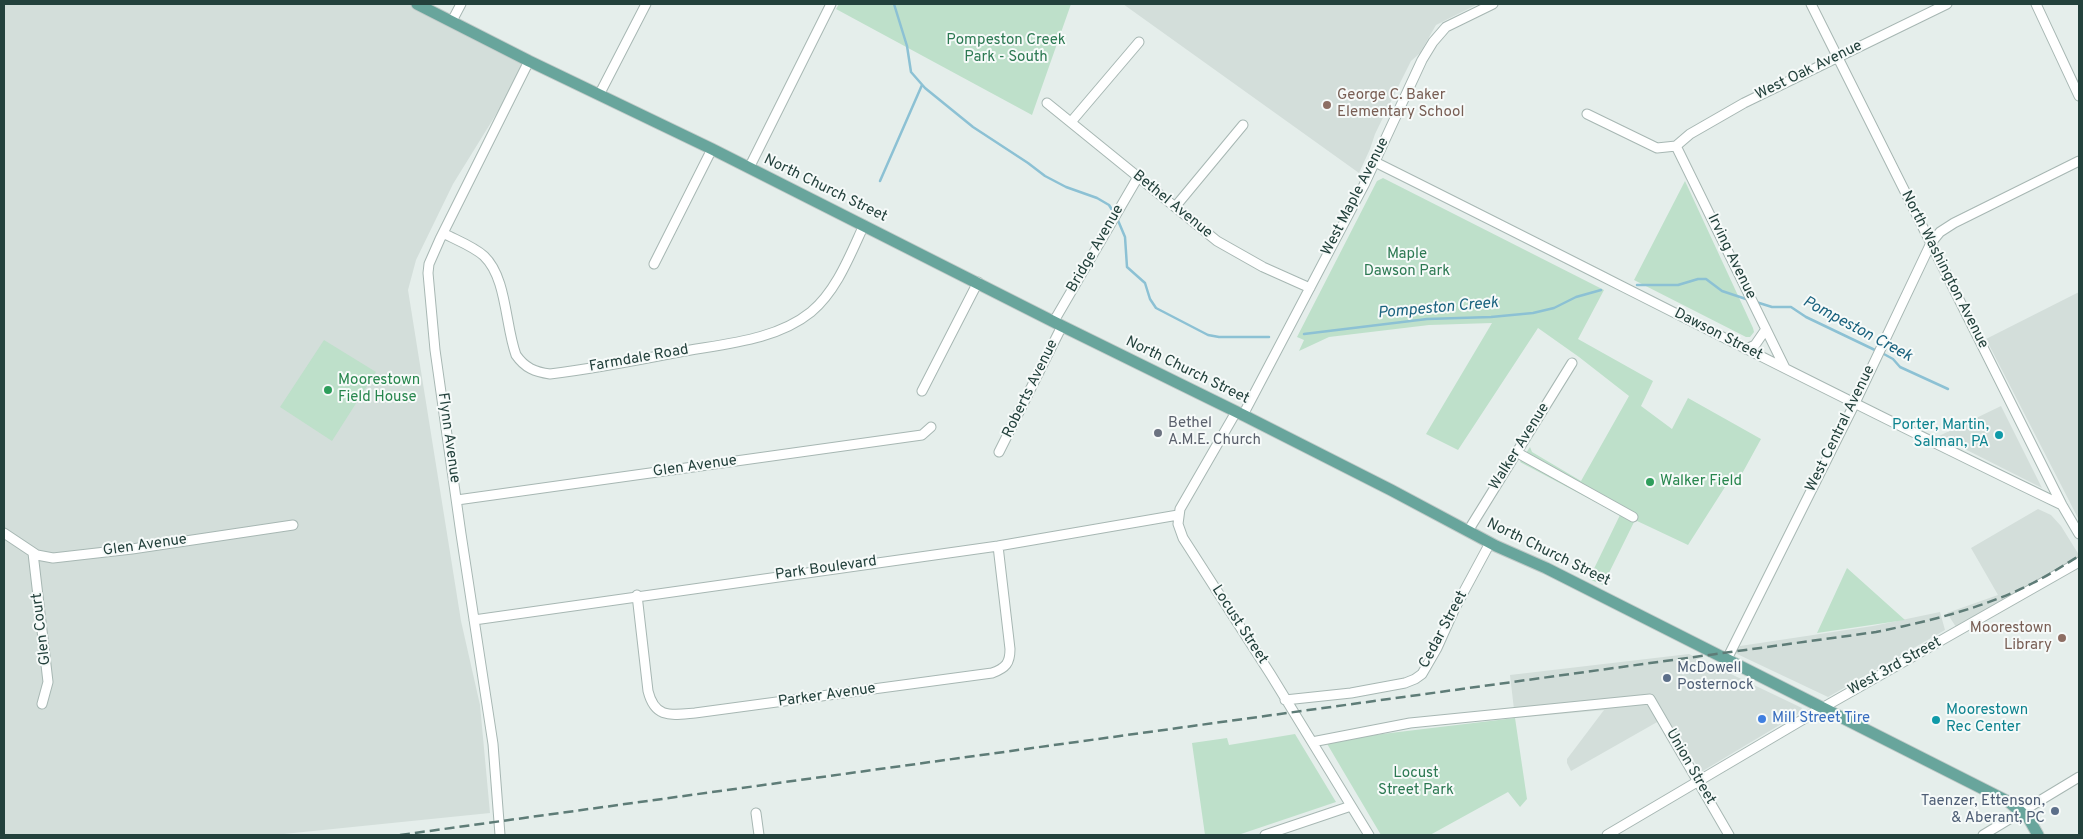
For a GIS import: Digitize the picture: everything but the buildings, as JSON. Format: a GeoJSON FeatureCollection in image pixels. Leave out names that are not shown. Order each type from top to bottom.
{"type":"FeatureCollection","features":[{"type":"Feature","properties":{"kind":"main road","name":"North Church Street"},"geometry":{"type":"LineString","coordinates":[[417,4],[528,61],[712,149],[1240,413],[1490,543],[1546,568],[1824,707],[2009,802],[2023,812],[2038,835]]}},
{"type":"Feature","properties":{"kind":"street"},"geometry":{"type":"LineString","coordinates":[[452,21],[461,4]]}},
{"type":"Feature","properties":{"kind":"street"},"geometry":{"type":"LineString","coordinates":[[599,94],[646,4]]}},
{"type":"Feature","properties":{"kind":"street"},"geometry":{"type":"LineString","coordinates":[[749,168],[831,4]]}},
{"type":"Feature","properties":{"kind":"street","name":"West Maple Avenue"},"geometry":{"type":"LineString","coordinates":[[1240,413],[1310,288],[1375,162],[1422,60],[1433,42],[1446,27],[1493,4]]}},
{"type":"Feature","properties":{"kind":"street","name":"North Washington Avenue"},"geometry":{"type":"LineString","coordinates":[[1811,4],[2062,505],[2079,534]]}},
{"type":"Feature","properties":{"kind":"street","name":"West Oak Avenue"},"geometry":{"type":"LineString","coordinates":[[1676,146],[1690,134],[1744,103],[1947,4]]}},
{"type":"Feature","properties":{"kind":"street"},"geometry":{"type":"LineString","coordinates":[[2036,4],[2079,96]]}},
{"type":"Feature","properties":{"kind":"street"},"geometry":{"type":"LineString","coordinates":[[1071,122],[1139,42]]}},
{"type":"Feature","properties":{"kind":"street","name":"Flynn Avenue"},"geometry":{"type":"LineString","coordinates":[[500,835],[493,744],[456,500],[428,290],[429,264],[528,61]]}},
{"type":"Feature","properties":{"kind":"street","name":"Bethel Avenue"},"geometry":{"type":"LineString","coordinates":[[1046,103],[1226,248],[1310,288]]}},
{"type":"Feature","properties":{"kind":"street"},"geometry":{"type":"LineString","coordinates":[[1587,114],[1657,148],[1676,146]]}},
{"type":"Feature","properties":{"kind":"street"},"geometry":{"type":"LineString","coordinates":[[1174,207],[1243,125]]}},
{"type":"Feature","properties":{"kind":"street","name":"Irving Avenue"},"geometry":{"type":"LineString","coordinates":[[1676,146],[1785,368]]}},
{"type":"Feature","properties":{"kind":"street"},"geometry":{"type":"LineString","coordinates":[[654,264],[712,149]]}},
{"type":"Feature","properties":{"kind":"street","name":"West Central Avenue"},"geometry":{"type":"LineString","coordinates":[[1727,659],[1854,405],[1931,244],[1940,232],[1954,222],[2079,161]]}},
{"type":"Feature","properties":{"kind":"street","name":"Dawson Street"},"geometry":{"type":"LineString","coordinates":[[1375,162],[1785,368],[1854,405],[2062,505]]}},
{"type":"Feature","properties":{"kind":"street","name":"Bridge Avenue"},"geometry":{"type":"LineString","coordinates":[[1058,323],[1138,177]]}},
{"type":"Feature","properties":{"kind":"street","name":"Farmdale Road"},"geometry":{"type":"LineString","coordinates":[[443,233],[476,249],[491,264],[501,289],[516,355],[530,369],[550,374],[741,340],[785,328],[810,312],[824,298],[842,271],[864,225]]}},
{"type":"Feature","properties":{"kind":"street"},"geometry":{"type":"LineString","coordinates":[[922,391],[978,282]]}},
{"type":"Feature","properties":{"kind":"street","name":"Roberts Avenue"},"geometry":{"type":"LineString","coordinates":[[1000,452],[1058,323]]}},
{"type":"Feature","properties":{"kind":"street"},"geometry":{"type":"LineString","coordinates":[[1746,349],[1755,345],[1766,329]]}},
{"type":"Feature","properties":{"kind":"street","name":"Walker Avenue"},"geometry":{"type":"LineString","coordinates":[[1468,531],[1572,364]]}},
{"type":"Feature","properties":{"kind":"street"},"geometry":{"type":"LineString","coordinates":[[1178,515],[1240,413]]}},
{"type":"Feature","properties":{"kind":"street","name":"Glen Avenue"},"geometry":{"type":"LineString","coordinates":[[456,500],[922,436],[931,427]]}},
{"type":"Feature","properties":{"kind":"street"},"geometry":{"type":"LineString","coordinates":[[1516,452],[1633,517]]}},
{"type":"Feature","properties":{"kind":"street","name":"Park Boulevard"},"geometry":{"type":"LineString","coordinates":[[474,620],[637,595],[998,546],[1178,515]]}},
{"type":"Feature","properties":{"kind":"street","name":"Locust Street"},"geometry":{"type":"LineString","coordinates":[[1178,515],[1178,524],[1184,538],[1369,835]]}},
{"type":"Feature","properties":{"kind":"street","name":"Glen Avenue"},"geometry":{"type":"LineString","coordinates":[[4,533],[33,553],[45,558],[132,549],[293,525]]}},
{"type":"Feature","properties":{"kind":"street","name":"Cedar Street"},"geometry":{"type":"LineString","coordinates":[[1285,700],[1351,692],[1415,680],[1422,674],[1490,543]]}},
{"type":"Feature","properties":{"kind":"street","name":"Parker Avenue"},"geometry":{"type":"LineString","coordinates":[[637,595],[648,691],[653,705],[668,715],[844,694],[998,671],[1004,668],[1008,663],[1010,648],[998,546]]}},
{"type":"Feature","properties":{"kind":"street","name":"Glen Court"},"geometry":{"type":"LineString","coordinates":[[33,553],[48,682],[42,704]]}},
{"type":"Feature","properties":{"kind":"street","name":"West 3rd Street"},"geometry":{"type":"LineString","coordinates":[[1607,835],[1824,707],[2079,562]]}},
{"type":"Feature","properties":{"kind":"street","name":"Union Street"},"geometry":{"type":"LineString","coordinates":[[1312,742],[1410,723],[1650,700],[1729,835]]}},
{"type":"Feature","properties":{"kind":"street"},"geometry":{"type":"LineString","coordinates":[[1983,835],[2079,777]]}},
{"type":"Feature","properties":{"kind":"street"},"geometry":{"type":"LineString","coordinates":[[1265,835],[1351,806]]}},
{"type":"Feature","properties":{"kind":"street"},"geometry":{"type":"LineString","coordinates":[[756,813],[759,835]]}},
{"type":"Feature","properties":{"kind":"shaded area"},"geometry":{"type":"Polygon","coordinates":[[[4,4],[409,4],[529,61],[453,184],[416,260],[408,290],[461,621],[480,705],[490,813],[274,835],[4,835],[4,4]]]}},
{"type":"Feature","properties":{"kind":"shaded area","name":"George C. Baker Elementary School"},"geometry":{"type":"Polygon","coordinates":[[[1123,4],[1478,4],[1436,25],[1420,53],[1411,61],[1375,134],[1359,173],[1123,4]]]}},
{"type":"Feature","properties":{"kind":"shaded area"},"geometry":{"type":"Polygon","coordinates":[[[2079,292],[2079,520],[1986,339],[2079,292]]]}},
{"type":"Feature","properties":{"kind":"shaded area"},"geometry":{"type":"Polygon","coordinates":[[[2001,406],[2042,488],[1939,436],[2001,406]]]}},
{"type":"Feature","properties":{"kind":"shaded area"},"geometry":{"type":"Polygon","coordinates":[[[2038,509],[2051,515],[2061,526],[2079,555],[2079,560],[1956,627],[1947,613],[1998,595],[1971,548],[2038,509]]]}},
{"type":"Feature","properties":{"kind":"shaded area"},"geometry":{"type":"Polygon","coordinates":[[[1940,612],[1945,630],[1828,697],[1735,653],[1740,646],[1873,626],[1940,612]]]}},
{"type":"Feature","properties":{"kind":"shaded area"},"geometry":{"type":"Polygon","coordinates":[[[1689,654],[1802,708],[1798,714],[1701,772],[1666,717],[1571,771],[1567,759],[1604,710],[1515,718],[1510,675],[1689,654]]]}},
{"type":"Feature","properties":{"kind":"green space","name":"Pompeston Creek Park - South"},"geometry":{"type":"Polygon","coordinates":[[[839,4],[1071,4],[1032,115],[836,9],[839,4]]]}},
{"type":"Feature","properties":{"kind":"green space","name":"Maple Dawson Park"},"geometry":{"type":"Polygon","coordinates":[[[1383,178],[1604,290],[1578,339],[1653,381],[1641,406],[1672,429],[1688,398],[1761,439],[1738,481],[1732,476],[1688,545],[1635,520],[1603,585],[1589,579],[1620,515],[1520,462],[1530,447],[1532,452],[1581,481],[1629,396],[1538,328],[1458,450],[1426,434],[1492,323],[1429,325],[1329,337],[1299,351],[1304,340],[1297,337],[1377,181],[1383,178]]]}},
{"type":"Feature","properties":{"kind":"green space"},"geometry":{"type":"Polygon","coordinates":[[[1685,181],[1753,328],[1754,332],[1750,337],[1746,337],[1634,280],[1685,181]]]}},
{"type":"Feature","properties":{"kind":"green space","name":"Moorestown Field House"},"geometry":{"type":"Polygon","coordinates":[[[324,340],[376,372],[332,441],[280,407],[324,340]]]}},
{"type":"Feature","properties":{"kind":"green space"},"geometry":{"type":"Polygon","coordinates":[[[1847,568],[1905,620],[1817,633],[1847,568]]]}},
{"type":"Feature","properties":{"kind":"green space","name":"Locust Street Park"},"geometry":{"type":"Polygon","coordinates":[[[1515,718],[1527,799],[1520,807],[1508,792],[1430,835],[1381,835],[1326,742],[1382,734],[1515,718]]]}},
{"type":"Feature","properties":{"kind":"green space","name":"Locust Street Park"},"geometry":{"type":"Polygon","coordinates":[[[1295,734],[1336,802],[1238,835],[1205,835],[1192,743],[1227,738],[1229,745],[1295,734]]]}},
{"type":"Feature","properties":{"kind":"waterway","name":"Pompeston Creek"},"geometry":{"type":"LineString","coordinates":[[894,4],[907,46],[911,72],[925,88],[973,127],[1045,176],[1066,187],[1097,198],[1109,205],[1114,213]]}},
{"type":"Feature","properties":{"kind":"waterway"},"geometry":{"type":"LineString","coordinates":[[880,181],[922,85]]}},
{"type":"Feature","properties":{"kind":"waterway","name":"Pompeston Creek"},"geometry":{"type":"LineString","coordinates":[[1117,218],[1125,237],[1127,267],[1145,283],[1150,299],[1156,308],[1208,335],[1219,337],[1269,337]]}},
{"type":"Feature","properties":{"kind":"waterway","name":"Pompeston Creek"},"geometry":{"type":"LineString","coordinates":[[1637,285],[1678,285],[1698,279],[1706,279],[1722,291],[1749,300]]}},
{"type":"Feature","properties":{"kind":"waterway","name":"Pompeston Creek"},"geometry":{"type":"LineString","coordinates":[[1304,334],[1427,319],[1491,317],[1533,313],[1554,308],[1576,297],[1601,290]]}},
{"type":"Feature","properties":{"kind":"waterway","name":"Pompeston Creek"},"geometry":{"type":"LineString","coordinates":[[1756,302],[1772,307],[1791,307],[1806,317],[1877,351]]}},
{"type":"Feature","properties":{"kind":"waterway","name":"Pompeston Creek"},"geometry":{"type":"LineString","coordinates":[[1882,353],[1893,359],[1900,367],[1948,389]]}},
{"type":"Feature","properties":{"kind":"railway"},"geometry":{"type":"LineString","coordinates":[[400,835],[1876,632],[1936,618],[1995,600],[2039,580],[2079,556]]}},
{"type":"Feature","properties":{"kind":"place","name":"George C. Baker Elementary School"},"geometry":{"type":"Point","coordinates":[1327,105]}},
{"type":"Feature","properties":{"kind":"place","name":"Moorestown Field House"},"geometry":{"type":"Point","coordinates":[328,390]}},
{"type":"Feature","properties":{"kind":"place","name":"Bethel A.M.E. Church"},"geometry":{"type":"Point","coordinates":[1158,433]}},
{"type":"Feature","properties":{"kind":"place","name":"Porter, Martin, Salman, PA"},"geometry":{"type":"Point","coordinates":[1999,435]}},
{"type":"Feature","properties":{"kind":"place","name":"Walker Field"},"geometry":{"type":"Point","coordinates":[1650,482]}},
{"type":"Feature","properties":{"kind":"place","name":"Moorestown Library"},"geometry":{"type":"Point","coordinates":[2062,638]}},
{"type":"Feature","properties":{"kind":"place","name":"McDowell Posternock"},"geometry":{"type":"Point","coordinates":[1667,678]}},
{"type":"Feature","properties":{"kind":"place","name":"Mill Street Tire"},"geometry":{"type":"Point","coordinates":[1762,719]}},
{"type":"Feature","properties":{"kind":"place","name":"Moorestown Rec Center"},"geometry":{"type":"Point","coordinates":[1936,720]}},
{"type":"Feature","properties":{"kind":"place","name":"Taenzer, Ettenson, & Aberant, PC"},"geometry":{"type":"Point","coordinates":[2055,811]}}]}
